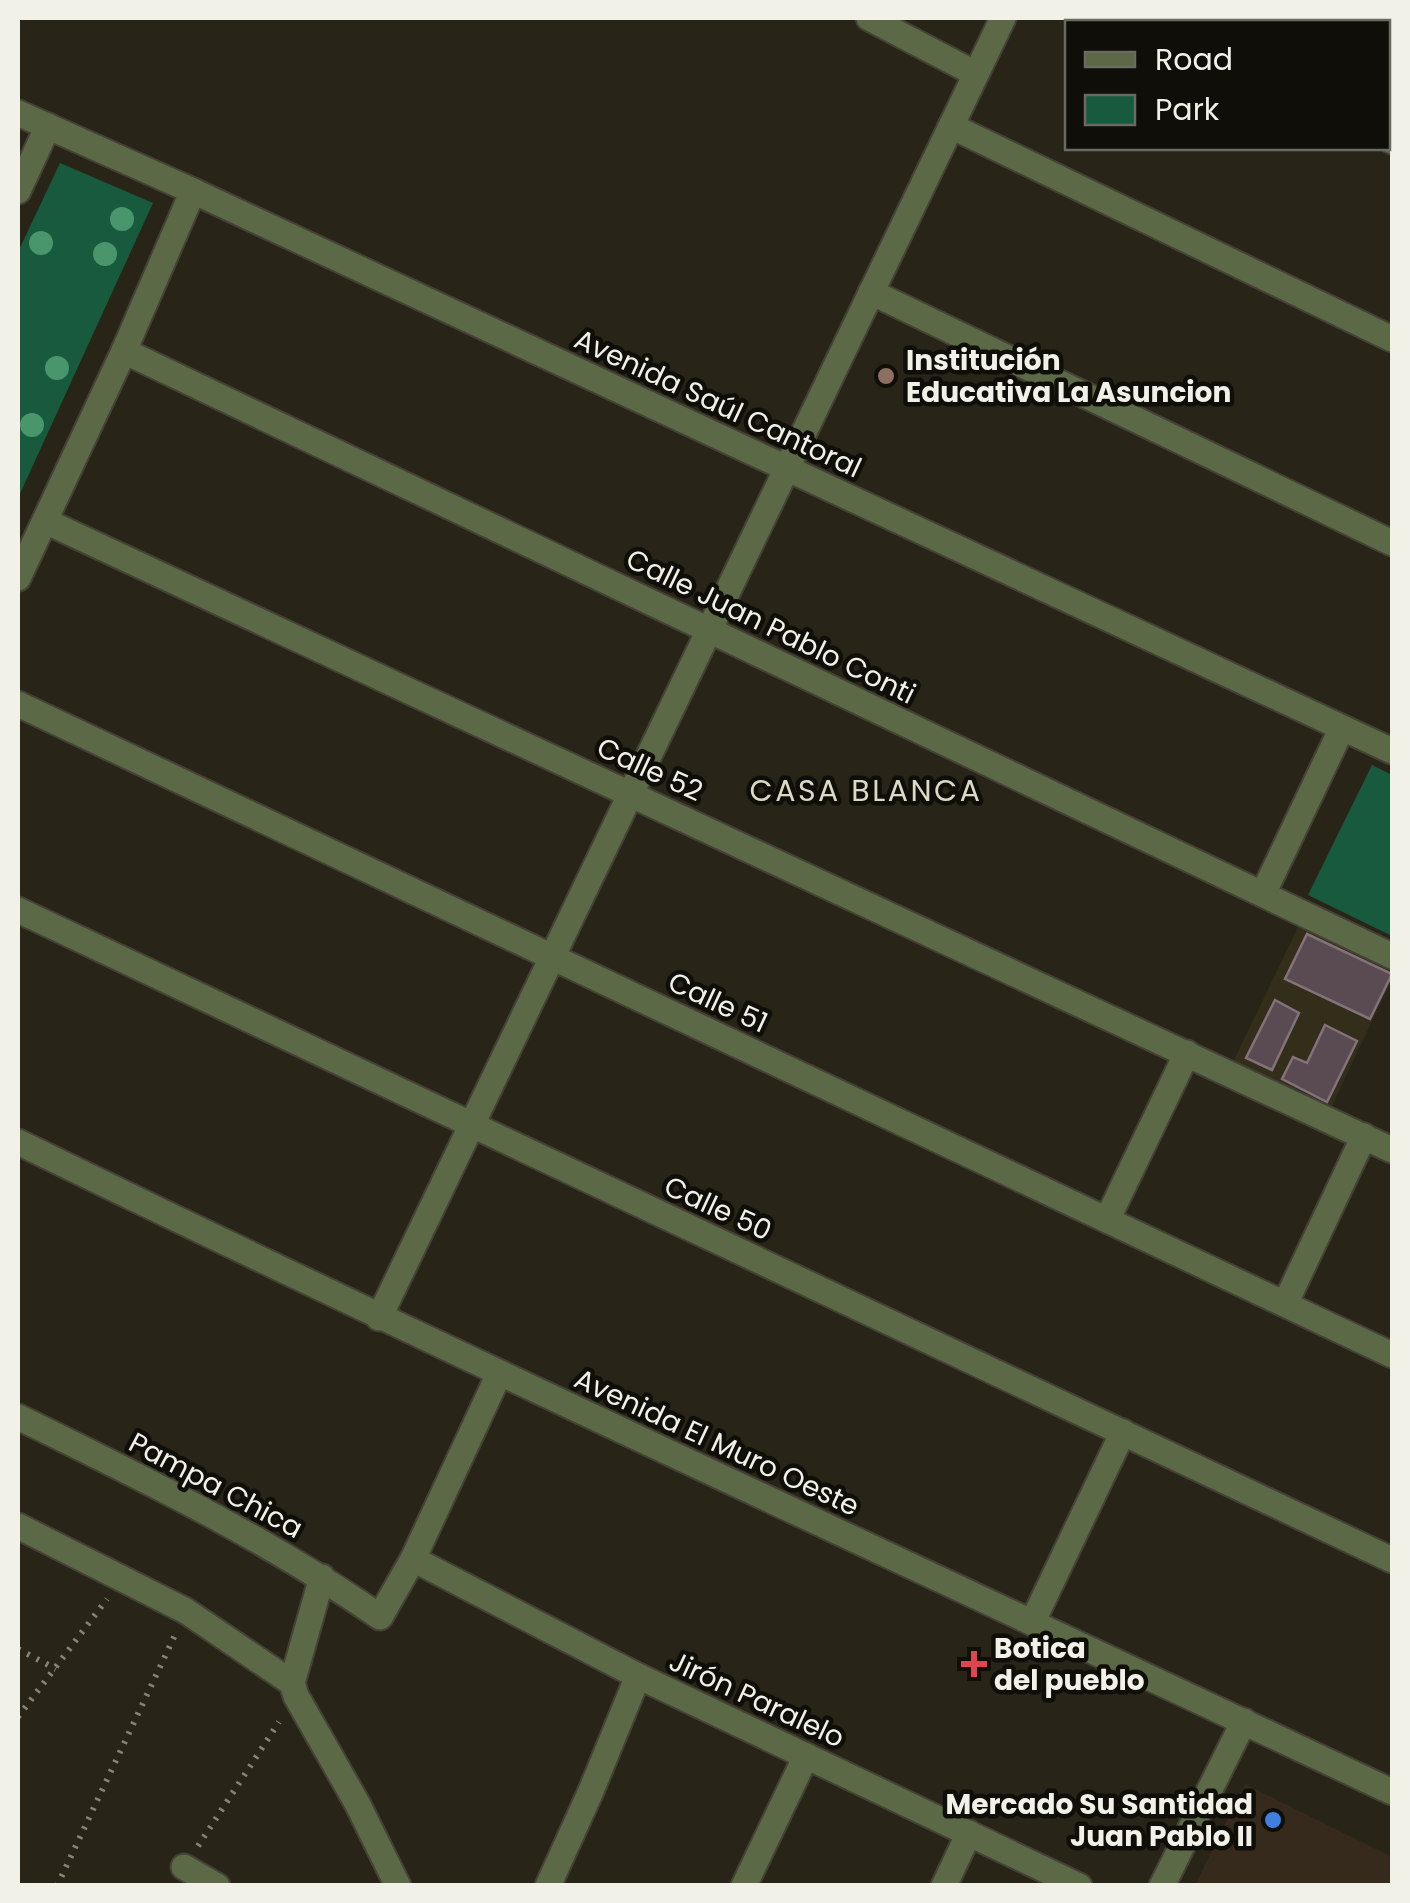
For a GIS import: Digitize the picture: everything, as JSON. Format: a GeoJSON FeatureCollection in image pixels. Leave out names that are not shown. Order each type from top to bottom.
{"type":"FeatureCollection","features":[{"type":"Feature","properties":{"kind":"street"},"geometry":{"type":"LineString","coordinates":[[869,18],[976,74]]}},
{"type":"Feature","properties":{"kind":"street"},"geometry":{"type":"LineString","coordinates":[[379,1318],[1004,18]]}},
{"type":"Feature","properties":{"kind":"street","name":"Avenida Saúl Cantoral"},"geometry":{"type":"LineString","coordinates":[[18,112],[1392,751]]}},
{"type":"Feature","properties":{"kind":"street"},"geometry":{"type":"LineString","coordinates":[[18,191],[48,126]]}},
{"type":"Feature","properties":{"kind":"street"},"geometry":{"type":"LineString","coordinates":[[951,126],[1392,340]]}},
{"type":"Feature","properties":{"kind":"street"},"geometry":{"type":"LineString","coordinates":[[18,578],[124,351],[193,191]]}},
{"type":"Feature","properties":{"kind":"street"},"geometry":{"type":"LineString","coordinates":[[871,292],[1392,543]]}},
{"type":"Feature","properties":{"kind":"street","name":"Calle Juan Pablo Conti"},"geometry":{"type":"LineString","coordinates":[[124,351],[1392,956]]}},
{"type":"Feature","properties":{"kind":"street","name":"Calle 52"},"geometry":{"type":"LineString","coordinates":[[45,521],[1392,1150]]}},
{"type":"Feature","properties":{"kind":"street","name":"Calle 51"},"geometry":{"type":"LineString","coordinates":[[18,704],[1392,1355]]}},
{"type":"Feature","properties":{"kind":"street"},"geometry":{"type":"LineString","coordinates":[[1263,894],[1342,728]]}},
{"type":"Feature","properties":{"kind":"street","name":"Calle 50"},"geometry":{"type":"LineString","coordinates":[[18,910],[1392,1560]]}},
{"type":"Feature","properties":{"kind":"street"},"geometry":{"type":"LineString","coordinates":[[1107,1220],[1187,1053]]}},
{"type":"Feature","properties":{"kind":"street"},"geometry":{"type":"LineString","coordinates":[[1285,1304],[1364,1136]]}},
{"type":"Feature","properties":{"kind":"street","name":"Avenida El Muro Oeste"},"geometry":{"type":"LineString","coordinates":[[18,1142],[379,1318],[1392,1792]]}},
{"type":"Feature","properties":{"kind":"street"},"geometry":{"type":"LineString","coordinates":[[413,1559],[499,1374]]}},
{"type":"Feature","properties":{"kind":"street","name":"Pampa Chica"},"geometry":{"type":"LineString","coordinates":[[18,1417],[176,1494],[322,1577],[380,1617],[413,1559]]}},
{"type":"Feature","properties":{"kind":"street"},"geometry":{"type":"LineString","coordinates":[[1033,1621],[1122,1432]]}},
{"type":"Feature","properties":{"kind":"street"},"geometry":{"type":"LineString","coordinates":[[18,1526],[186,1611],[294,1690],[398,1886]]}},
{"type":"Feature","properties":{"kind":"street","name":"Jirón Paralelo"},"geometry":{"type":"LineString","coordinates":[[413,1559],[638,1676],[1079,1886]]}},
{"type":"Feature","properties":{"kind":"street"},"geometry":{"type":"LineString","coordinates":[[294,1690],[322,1577]]}},
{"type":"Feature","properties":{"kind":"street"},"geometry":{"type":"LineString","coordinates":[[548,1886],[638,1676]]}},
{"type":"Feature","properties":{"kind":"street"},"geometry":{"type":"LineString","coordinates":[[1162,1886],[1244,1721]]}},
{"type":"Feature","properties":{"kind":"street"},"geometry":{"type":"LineString","coordinates":[[744,1886],[806,1756]]}},
{"type":"Feature","properties":{"kind":"street"},"geometry":{"type":"LineString","coordinates":[[944,1886],[969,1833]]}},
{"type":"Feature","properties":{"kind":"street"},"geometry":{"type":"LineString","coordinates":[[184,1867],[217,1886]]}},
{"type":"Feature","properties":{"kind":"path"},"geometry":{"type":"LineString","coordinates":[[18,1717],[123,1578]]}},
{"type":"Feature","properties":{"kind":"path"},"geometry":{"type":"LineString","coordinates":[[58,1886],[186,1611]]}},
{"type":"Feature","properties":{"kind":"path"},"geometry":{"type":"LineString","coordinates":[[18,1650],[56,1668]]}},
{"type":"Feature","properties":{"kind":"path"},"geometry":{"type":"LineString","coordinates":[[184,1867],[294,1690]]}},
{"type":"Feature","properties":{"kind":"shaded area"},"geometry":{"type":"Polygon","coordinates":[[[1301,921],[1392,964],[1392,979],[1330,1110],[1232,1064],[1301,921]]]}},
{"type":"Feature","properties":{"kind":"shaded area","name":"Mercado Su Santidad Juan Pablo II"},"geometry":{"type":"Polygon","coordinates":[[[1245,1784],[1392,1857],[1392,1885],[1195,1885],[1245,1784]]]}},
{"type":"Feature","properties":{"kind":"green space"},"geometry":{"type":"Polygon","coordinates":[[[60,163],[153,203],[18,498],[18,252],[60,163]]]}},
{"type":"Feature","properties":{"kind":"green space"},"geometry":{"type":"Polygon","coordinates":[[[1372,765],[1392,775],[1392,936],[1308,895],[1372,765]]]}},
{"type":"Feature","properties":{"kind":"building"},"geometry":{"type":"Polygon","coordinates":[[[1307,934],[1392,974],[1370,1019],[1285,979],[1307,934]]]}},
{"type":"Feature","properties":{"kind":"building"},"geometry":{"type":"Polygon","coordinates":[[[1275,1000],[1299,1013],[1272,1070],[1246,1058],[1275,1000]]]}},
{"type":"Feature","properties":{"kind":"building"},"geometry":{"type":"Polygon","coordinates":[[[1325,1025],[1357,1041],[1327,1102],[1282,1079],[1293,1057],[1307,1063],[1325,1025]]]}},
{"type":"Feature","properties":{"kind":"place","name":"Institución Educativa La Asuncion"},"geometry":{"type":"Point","coordinates":[886,376]}},
{"type":"Feature","properties":{"kind":"place","name":"Botica del pueblo"},"geometry":{"type":"Point","coordinates":[974,1664]}},
{"type":"Feature","properties":{"kind":"place","name":"Mercado Su Santidad Juan Pablo II"},"geometry":{"type":"Point","coordinates":[1273,1820]}},
{"type":"Feature","properties":{"kind":"district","name":"CASA BLANCA"},"geometry":{"type":"Point","coordinates":[866,791]}}]}
